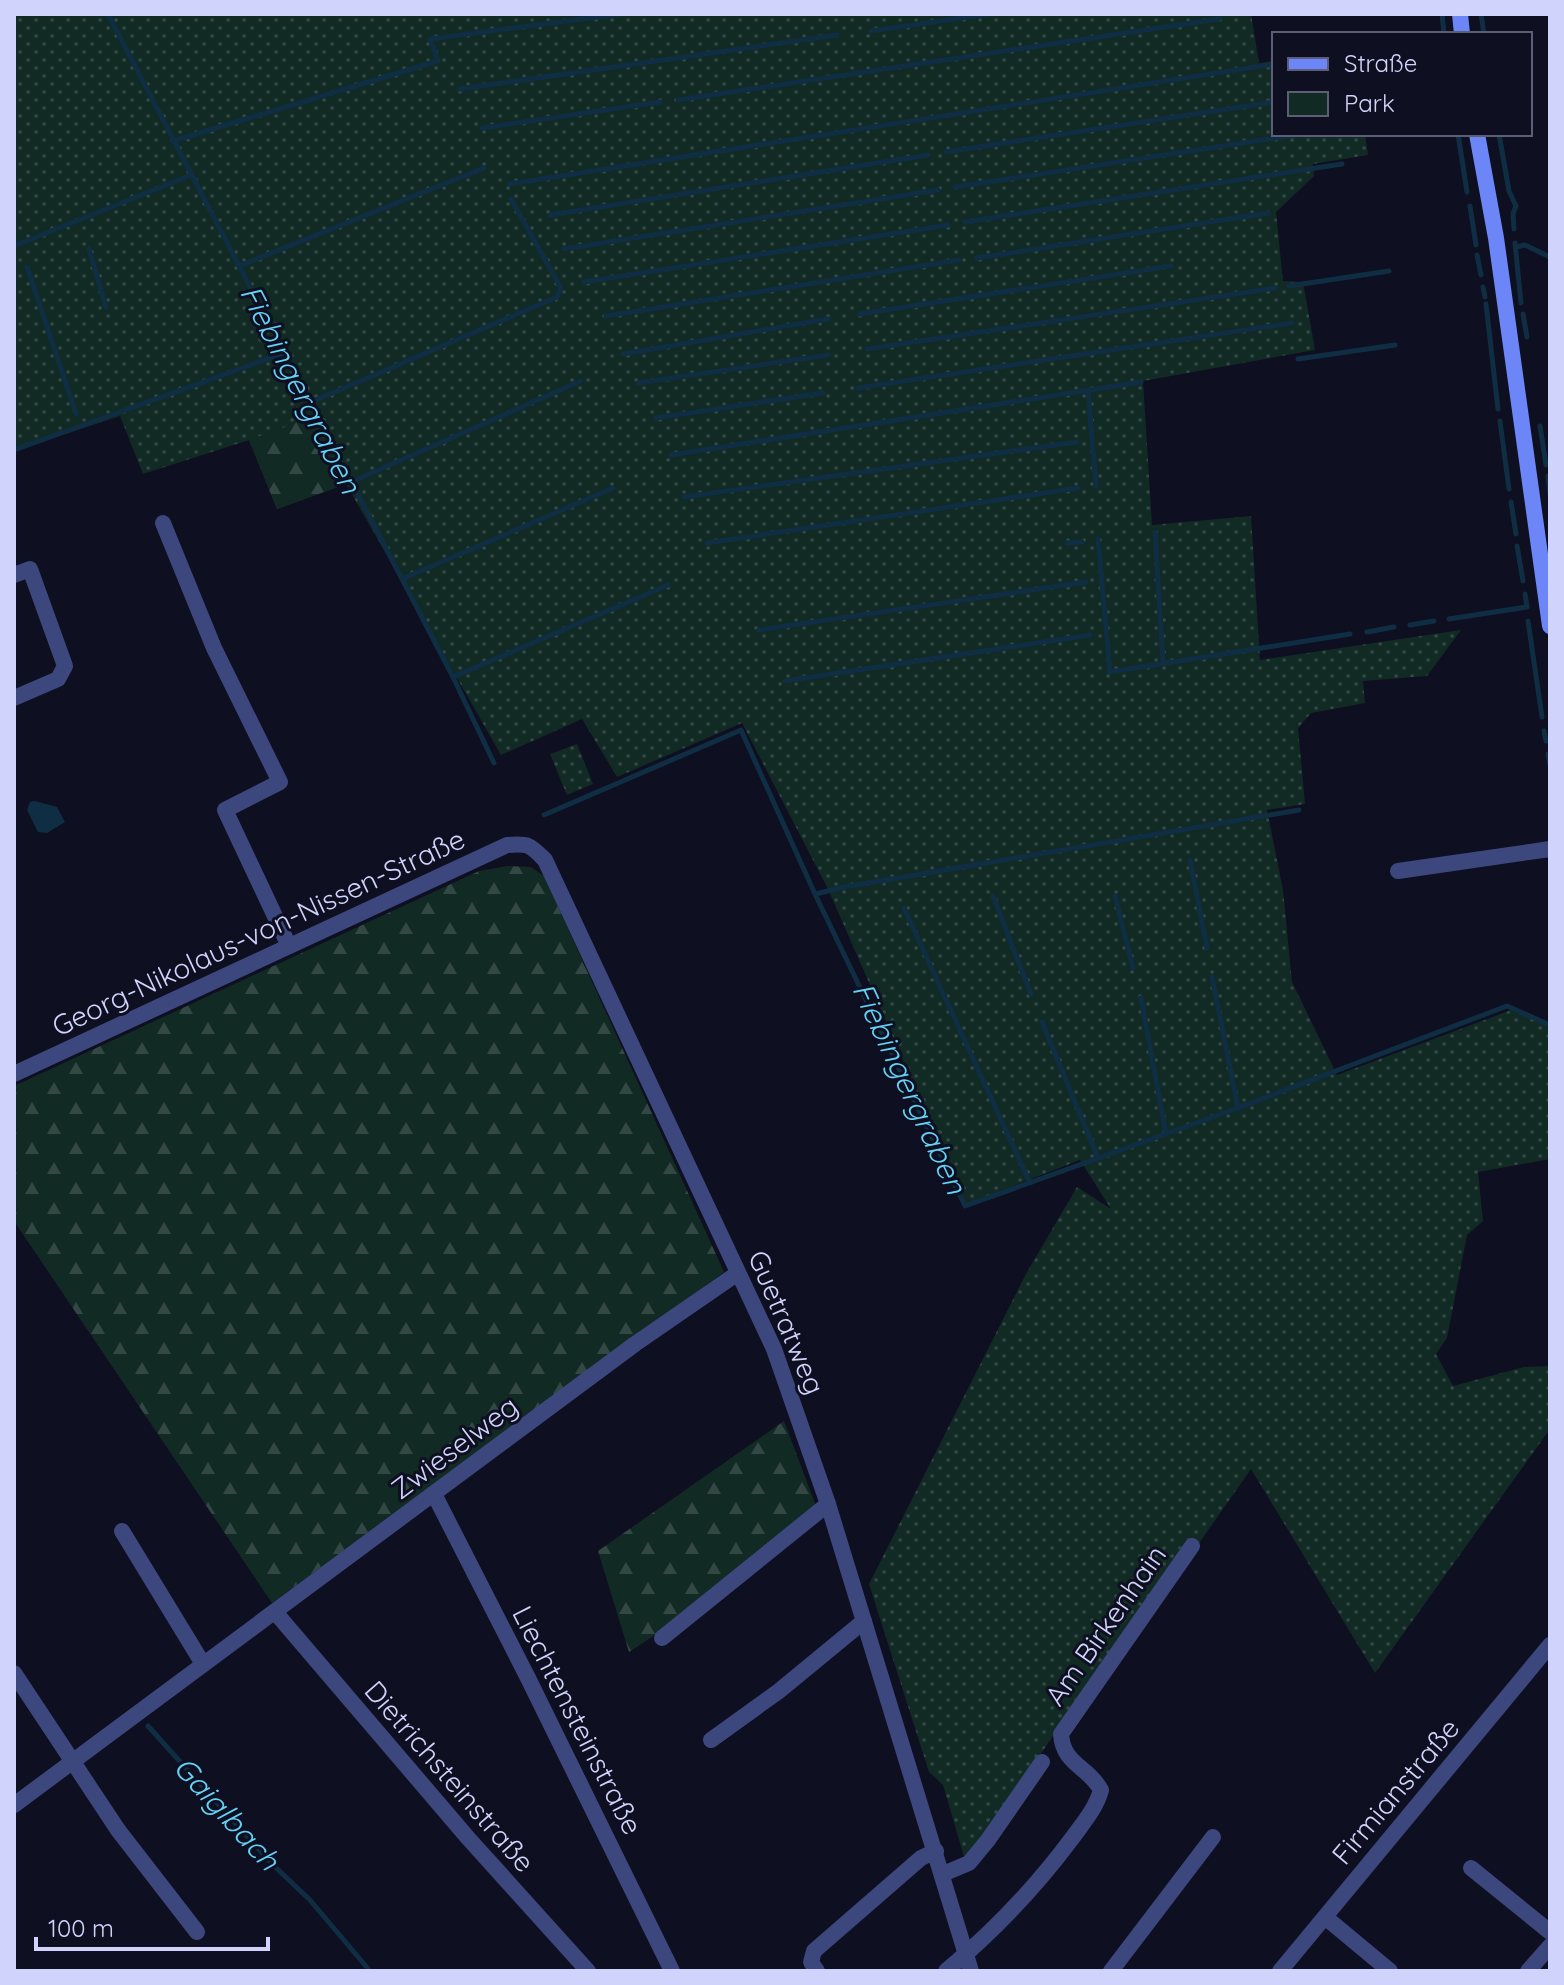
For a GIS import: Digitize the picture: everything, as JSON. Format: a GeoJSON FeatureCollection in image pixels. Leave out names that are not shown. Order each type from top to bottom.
{"type":"FeatureCollection","features":[{"type":"Feature","properties":{"kind":"street"},"geometry":{"type":"LineString","coordinates":[[1477,136],[1489,193],[1550,626]]}},
{"type":"Feature","properties":{"kind":"street"},"geometry":{"type":"LineString","coordinates":[[163,523],[214,648],[280,782],[225,810],[289,946]]}},
{"type":"Feature","properties":{"kind":"street"},"geometry":{"type":"LineString","coordinates":[[14,575],[30,569],[65,666],[58,679],[14,698]]}},
{"type":"Feature","properties":{"kind":"street","name":"Georg-Nikolaus-von-Nissen-Straße"},"geometry":{"type":"LineString","coordinates":[[14,1074],[507,845],[525,843]]}},
{"type":"Feature","properties":{"kind":"street","name":"Guetratweg"},"geometry":{"type":"LineString","coordinates":[[525,843],[545,860],[765,1326],[807,1437],[969,1963]]}},
{"type":"Feature","properties":{"kind":"street"},"geometry":{"type":"LineString","coordinates":[[1398,871],[1550,849]]}},
{"type":"Feature","properties":{"kind":"street","name":"Zwieselweg"},"geometry":{"type":"LineString","coordinates":[[14,1805],[635,1344],[738,1273]]}},
{"type":"Feature","properties":{"kind":"street","name":"Liechtensteinstraße"},"geometry":{"type":"LineString","coordinates":[[434,1494],[672,1971]]}},
{"type":"Feature","properties":{"kind":"street"},"geometry":{"type":"LineString","coordinates":[[662,1638],[828,1504]]}},
{"type":"Feature","properties":{"kind":"street"},"geometry":{"type":"LineString","coordinates":[[122,1531],[203,1664]]}},
{"type":"Feature","properties":{"kind":"street","name":"Am Birkenhain"},"geometry":{"type":"LineString","coordinates":[[969,1963],[1046,1874],[1097,1804],[1101,1790],[1096,1780],[1070,1760],[1062,1748],[1061,1734],[1192,1546]]}},
{"type":"Feature","properties":{"kind":"street","name":"Dietrichsteinstraße"},"geometry":{"type":"LineString","coordinates":[[275,1612],[468,1838],[588,1971]]}},
{"type":"Feature","properties":{"kind":"street"},"geometry":{"type":"LineString","coordinates":[[711,1740],[779,1691],[864,1621]]}},
{"type":"Feature","properties":{"kind":"street","name":"Firmianstraße"},"geometry":{"type":"LineString","coordinates":[[1280,1971],[1550,1645]]}},
{"type":"Feature","properties":{"kind":"street"},"geometry":{"type":"LineString","coordinates":[[14,1673],[118,1830],[197,1932]]}},
{"type":"Feature","properties":{"kind":"street"},"geometry":{"type":"LineString","coordinates":[[943,1874],[969,1863],[1042,1762]]}},
{"type":"Feature","properties":{"kind":"street"},"geometry":{"type":"LineString","coordinates":[[1111,1971],[1213,1837]]}},
{"type":"Feature","properties":{"kind":"street"},"geometry":{"type":"LineString","coordinates":[[817,1971],[811,1962],[814,1951],[921,1858],[936,1851]]}},
{"type":"Feature","properties":{"kind":"street"},"geometry":{"type":"LineString","coordinates":[[1471,1868],[1550,1932]]}},
{"type":"Feature","properties":{"kind":"street"},"geometry":{"type":"LineString","coordinates":[[1325,1917],[1390,1971]]}},
{"type":"Feature","properties":{"kind":"street"},"geometry":{"type":"LineString","coordinates":[[1528,1971],[1550,1946]]}},
{"type":"Feature","properties":{"kind":"street"},"geometry":{"type":"LineString","coordinates":[[946,1971],[969,1963]]}},
{"type":"Feature","properties":{"kind":"green space"},"geometry":{"type":"Polygon","coordinates":[[[14,14],[1251,14],[1259,63],[1272,61],[1272,136],[1365,136],[1368,155],[1313,164],[1314,176],[1276,212],[1283,281],[1303,282],[1315,350],[1143,381],[1152,525],[1251,516],[1260,660],[1461,630],[1427,676],[1363,681],[1365,703],[1311,713],[1298,728],[1305,804],[1267,810],[1283,890],[1292,982],[1337,1075],[1514,1009],[1550,1025],[1550,1159],[1478,1172],[1483,1221],[1467,1235],[1447,1338],[1436,1354],[1453,1386],[1524,1367],[1550,1366],[1550,1429],[1375,1673],[1251,1469],[1197,1546],[1187,1539],[993,1824],[965,1860],[943,1785],[929,1772],[869,1584],[1026,1274],[1077,1187],[1111,1209],[1080,1160],[966,1204],[828,889],[742,723],[617,777],[582,719],[501,755],[346,484],[277,509],[249,440],[143,474],[120,416],[14,451],[14,14]]]}},
{"type":"Feature","properties":{"kind":"green space"},"geometry":{"type":"Polygon","coordinates":[[[312,417],[346,484],[277,509],[249,440],[312,417]]]}},
{"type":"Feature","properties":{"kind":"green space"},"geometry":{"type":"Polygon","coordinates":[[[577,744],[593,784],[567,795],[550,754],[577,744]]]}},
{"type":"Feature","properties":{"kind":"green space"},"geometry":{"type":"Polygon","coordinates":[[[508,866],[531,867],[544,876],[724,1272],[272,1603],[14,1221],[14,1086],[479,871],[508,866]]]}},
{"type":"Feature","properties":{"kind":"green space"},"geometry":{"type":"Polygon","coordinates":[[[784,1421],[816,1506],[667,1627],[629,1652],[598,1551],[784,1421]]]}},
{"type":"Feature","properties":{"kind":"water"},"geometry":{"type":"Polygon","coordinates":[[[30,802],[57,807],[65,822],[47,833],[38,832],[27,810],[30,802]]]}},
{"type":"Feature","properties":{"kind":"waterway","name":"Fiebingergraben"},"geometry":{"type":"LineString","coordinates":[[108,14],[453,677],[494,763]]}},
{"type":"Feature","properties":{"kind":"waterway"},"geometry":{"type":"LineString","coordinates":[[173,141],[438,61],[430,39],[620,14]]}},
{"type":"Feature","properties":{"kind":"waterway"},"geometry":{"type":"LineString","coordinates":[[871,31],[989,14]]}},
{"type":"Feature","properties":{"kind":"waterway"},"geometry":{"type":"LineString","coordinates":[[1442,14],[1444,32]]}},
{"type":"Feature","properties":{"kind":"waterway"},"geometry":{"type":"LineString","coordinates":[[1481,14],[1484,32]]}},
{"type":"Feature","properties":{"kind":"waterway"},"geometry":{"type":"LineString","coordinates":[[678,100],[1219,19]]}},
{"type":"Feature","properties":{"kind":"waterway"},"geometry":{"type":"LineString","coordinates":[[460,89],[837,35]]}},
{"type":"Feature","properties":{"kind":"waterway"},"geometry":{"type":"LineString","coordinates":[[510,184],[1272,64]]}},
{"type":"Feature","properties":{"kind":"waterway"},"geometry":{"type":"LineString","coordinates":[[482,128],[660,102]]}},
{"type":"Feature","properties":{"kind":"waterway"},"geometry":{"type":"LineString","coordinates":[[946,152],[1272,102]]}},
{"type":"Feature","properties":{"kind":"waterway"},"geometry":{"type":"LineString","coordinates":[[955,187],[1289,136]]}},
{"type":"Feature","properties":{"kind":"waterway"},"geometry":{"type":"LineString","coordinates":[[1458,136],[1467,192]]}},
{"type":"Feature","properties":{"kind":"waterway"},"geometry":{"type":"LineString","coordinates":[[1499,136],[1509,191],[1516,206],[1514,229]]}},
{"type":"Feature","properties":{"kind":"waterway"},"geometry":{"type":"LineString","coordinates":[[550,215],[928,155]]}},
{"type":"Feature","properties":{"kind":"waterway"},"geometry":{"type":"LineString","coordinates":[[965,222],[1342,164]]}},
{"type":"Feature","properties":{"kind":"waterway"},"geometry":{"type":"LineString","coordinates":[[239,266],[484,168]]}},
{"type":"Feature","properties":{"kind":"waterway"},"geometry":{"type":"LineString","coordinates":[[14,246],[191,175]]}},
{"type":"Feature","properties":{"kind":"waterway"},"geometry":{"type":"LineString","coordinates":[[564,249],[938,190]]}},
{"type":"Feature","properties":{"kind":"waterway"},"geometry":{"type":"LineString","coordinates":[[309,403],[557,297],[561,288],[511,199]]}},
{"type":"Feature","properties":{"kind":"waterway"},"geometry":{"type":"LineString","coordinates":[[1470,206],[1476,245]]}},
{"type":"Feature","properties":{"kind":"waterway"},"geometry":{"type":"LineString","coordinates":[[977,258],[1268,213]]}},
{"type":"Feature","properties":{"kind":"waterway"},"geometry":{"type":"LineString","coordinates":[[584,282],[948,225]]}},
{"type":"Feature","properties":{"kind":"waterway"},"geometry":{"type":"LineString","coordinates":[[1515,243],[1521,303]]}},
{"type":"Feature","properties":{"kind":"waterway"},"geometry":{"type":"LineString","coordinates":[[1516,247],[1525,245],[1550,257]]}},
{"type":"Feature","properties":{"kind":"waterway"},"geometry":{"type":"LineString","coordinates":[[89,249],[106,307]]}},
{"type":"Feature","properties":{"kind":"waterway"},"geometry":{"type":"LineString","coordinates":[[1477,255],[1481,275]]}},
{"type":"Feature","properties":{"kind":"waterway"},"geometry":{"type":"LineString","coordinates":[[606,316],[959,260]]}},
{"type":"Feature","properties":{"kind":"waterway"},"geometry":{"type":"LineString","coordinates":[[860,314],[1171,266]]}},
{"type":"Feature","properties":{"kind":"waterway"},"geometry":{"type":"LineString","coordinates":[[27,267],[76,414]]}},
{"type":"Feature","properties":{"kind":"waterway"},"geometry":{"type":"LineString","coordinates":[[1289,286],[1389,271]]}},
{"type":"Feature","properties":{"kind":"waterway"},"geometry":{"type":"LineString","coordinates":[[1483,287],[1485,297]]}},
{"type":"Feature","properties":{"kind":"waterway"},"geometry":{"type":"LineString","coordinates":[[867,349],[1275,288]]}},
{"type":"Feature","properties":{"kind":"waterway"},"geometry":{"type":"LineString","coordinates":[[1486,304],[1498,409]]}},
{"type":"Feature","properties":{"kind":"waterway"},"geometry":{"type":"LineString","coordinates":[[1523,314],[1527,337]]}},
{"type":"Feature","properties":{"kind":"waterway"},"geometry":{"type":"LineString","coordinates":[[623,354],[828,319]]}},
{"type":"Feature","properties":{"kind":"waterway"},"geometry":{"type":"LineString","coordinates":[[858,388],[1292,323]]}},
{"type":"Feature","properties":{"kind":"waterway"},"geometry":{"type":"LineString","coordinates":[[1298,359],[1395,345]]}},
{"type":"Feature","properties":{"kind":"waterway"},"geometry":{"type":"LineString","coordinates":[[14,450],[284,353]]}},
{"type":"Feature","properties":{"kind":"waterway"},"geometry":{"type":"LineString","coordinates":[[638,383],[828,355]]}},
{"type":"Feature","properties":{"kind":"waterway"},"geometry":{"type":"LineString","coordinates":[[351,482],[581,381]]}},
{"type":"Feature","properties":{"kind":"waterway"},"geometry":{"type":"LineString","coordinates":[[671,455],[1141,382]]}},
{"type":"Feature","properties":{"kind":"waterway"},"geometry":{"type":"LineString","coordinates":[[1088,391],[1096,486]]}},
{"type":"Feature","properties":{"kind":"waterway"},"geometry":{"type":"LineString","coordinates":[[656,418],[823,393]]}},
{"type":"Feature","properties":{"kind":"waterway"},"geometry":{"type":"LineString","coordinates":[[1500,421],[1509,489]]}},
{"type":"Feature","properties":{"kind":"waterway"},"geometry":{"type":"LineString","coordinates":[[1540,426],[1546,465]]}},
{"type":"Feature","properties":{"kind":"waterway"},"geometry":{"type":"LineString","coordinates":[[684,497],[1077,442]]}},
{"type":"Feature","properties":{"kind":"waterway"},"geometry":{"type":"LineString","coordinates":[[1548,476],[1550,494]]}},
{"type":"Feature","properties":{"kind":"waterway"},"geometry":{"type":"LineString","coordinates":[[402,579],[613,488]]}},
{"type":"Feature","properties":{"kind":"waterway"},"geometry":{"type":"LineString","coordinates":[[707,543],[1078,488]]}},
{"type":"Feature","properties":{"kind":"waterway"},"geometry":{"type":"LineString","coordinates":[[1511,502],[1516,534]]}},
{"type":"Feature","properties":{"kind":"waterway"},"geometry":{"type":"LineString","coordinates":[[1155,532],[1163,663]]}},
{"type":"Feature","properties":{"kind":"waterway"},"geometry":{"type":"LineString","coordinates":[[1098,539],[1110,672],[1350,634]]}},
{"type":"Feature","properties":{"kind":"waterway"},"geometry":{"type":"LineString","coordinates":[[1067,543],[1082,542]]}},
{"type":"Feature","properties":{"kind":"waterway"},"geometry":{"type":"LineString","coordinates":[[1517,546],[1523,581]]}},
{"type":"Feature","properties":{"kind":"waterway"},"geometry":{"type":"LineString","coordinates":[[759,630],[1086,582]]}},
{"type":"Feature","properties":{"kind":"waterway"},"geometry":{"type":"LineString","coordinates":[[453,677],[668,585]]}},
{"type":"Feature","properties":{"kind":"waterway"},"geometry":{"type":"LineString","coordinates":[[1449,619],[1527,607],[1525,594]]}},
{"type":"Feature","properties":{"kind":"waterway"},"geometry":{"type":"LineString","coordinates":[[1410,625],[1434,621]]}},
{"type":"Feature","properties":{"kind":"waterway"},"geometry":{"type":"LineString","coordinates":[[1528,621],[1542,717]]}},
{"type":"Feature","properties":{"kind":"waterway"},"geometry":{"type":"LineString","coordinates":[[1367,632],[1394,627]]}},
{"type":"Feature","properties":{"kind":"waterway"},"geometry":{"type":"LineString","coordinates":[[785,681],[1090,635]]}},
{"type":"Feature","properties":{"kind":"waterway","name":"Fiebingergraben"},"geometry":{"type":"LineString","coordinates":[[544,815],[741,730],[815,894],[965,1206],[1238,1108],[1507,1006],[1550,1025]]}},
{"type":"Feature","properties":{"kind":"waterway"},"geometry":{"type":"LineString","coordinates":[[1544,731],[1546,741]]}},
{"type":"Feature","properties":{"kind":"waterway"},"geometry":{"type":"LineString","coordinates":[[1548,754],[1550,765]]}},
{"type":"Feature","properties":{"kind":"waterway"},"geometry":{"type":"LineString","coordinates":[[816,894],[1299,810]]}},
{"type":"Feature","properties":{"kind":"waterway"},"geometry":{"type":"LineString","coordinates":[[1190,860],[1207,948]]}},
{"type":"Feature","properties":{"kind":"waterway"},"geometry":{"type":"LineString","coordinates":[[993,896],[1031,994]]}},
{"type":"Feature","properties":{"kind":"waterway"},"geometry":{"type":"LineString","coordinates":[[1115,896],[1133,968]]}},
{"type":"Feature","properties":{"kind":"waterway"},"geometry":{"type":"LineString","coordinates":[[904,908],[1030,1183]]}},
{"type":"Feature","properties":{"kind":"waterway"},"geometry":{"type":"LineString","coordinates":[[1212,977],[1238,1108]]}},
{"type":"Feature","properties":{"kind":"waterway"},"geometry":{"type":"LineString","coordinates":[[1141,998],[1166,1134]]}},
{"type":"Feature","properties":{"kind":"waterway"},"geometry":{"type":"LineString","coordinates":[[1042,1022],[1098,1158]]}},
{"type":"Feature","properties":{"kind":"waterway","name":"Gaiglbach"},"geometry":{"type":"LineString","coordinates":[[148,1726],[272,1864],[310,1900],[370,1971]]}}]}
